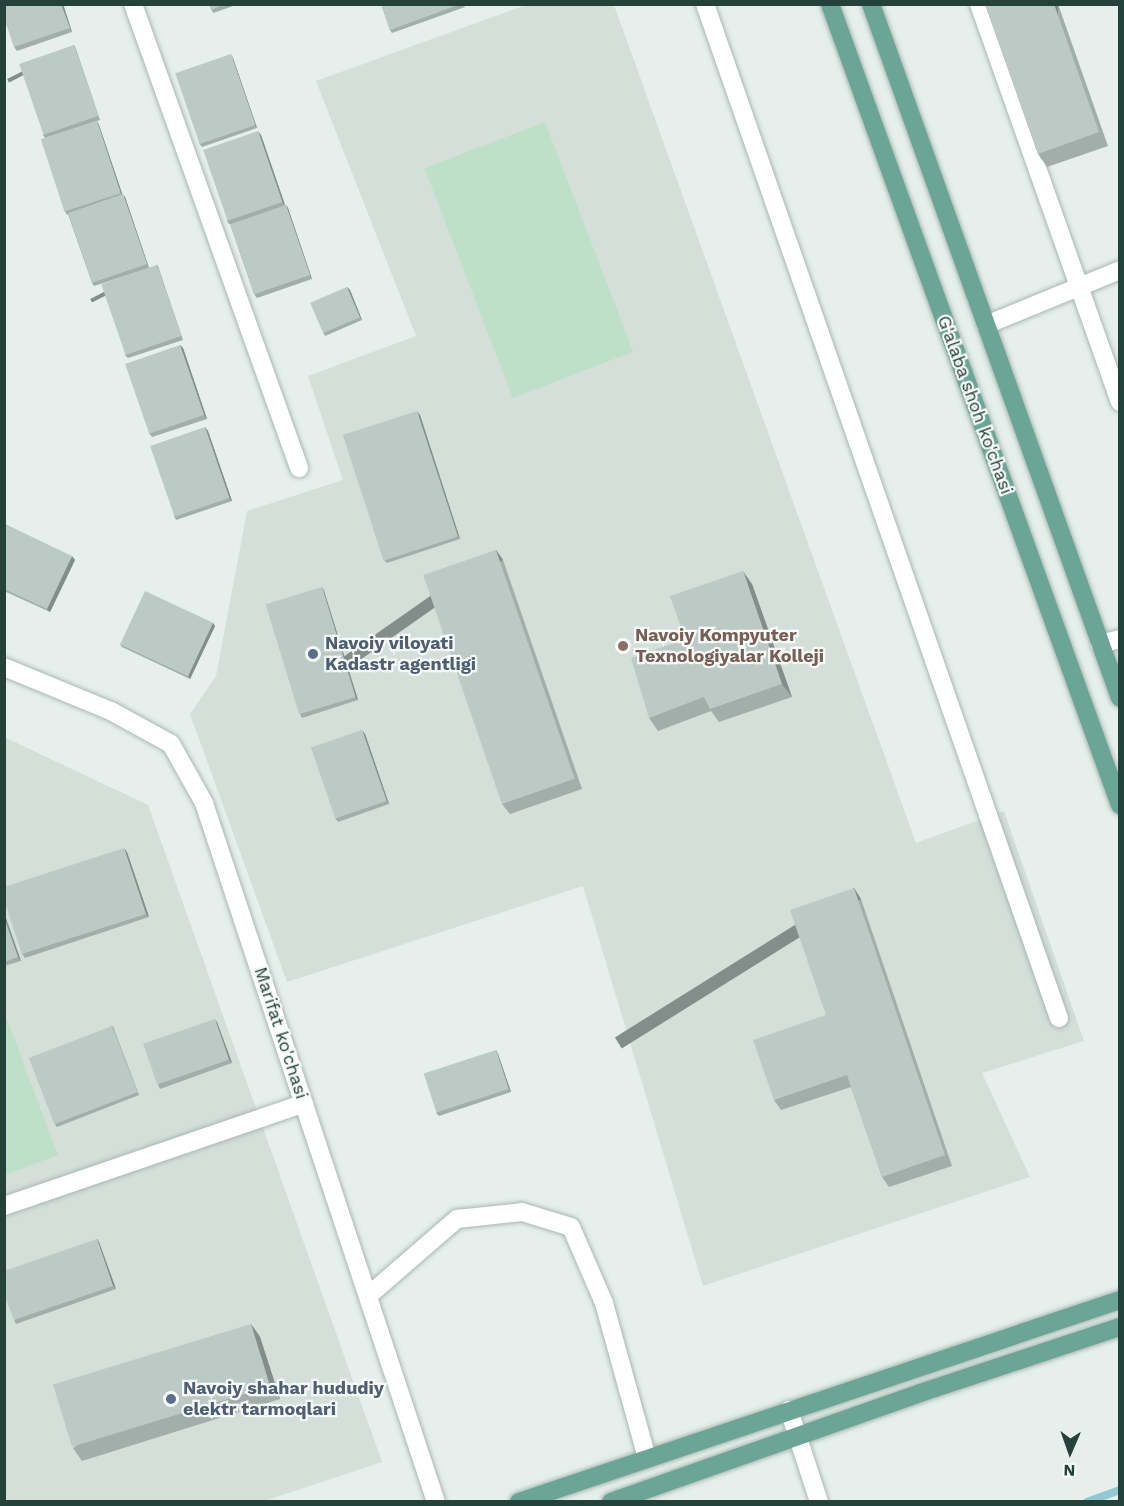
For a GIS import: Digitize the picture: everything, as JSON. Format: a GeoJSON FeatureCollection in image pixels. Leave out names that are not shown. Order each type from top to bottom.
{"type":"FeatureCollection","features":[{"type":"Feature","properties":{"kind":"main road","name":"G'alaba shoh ko'chasi"},"geometry":{"type":"LineString","coordinates":[[830,4],[1119,805]]}},
{"type":"Feature","properties":{"kind":"main road","name":"G'alaba shoh ko'chasi"},"geometry":{"type":"LineString","coordinates":[[871,4],[1119,699]]}},
{"type":"Feature","properties":{"kind":"main road"},"geometry":{"type":"LineString","coordinates":[[519,1502],[1119,1300]]}},
{"type":"Feature","properties":{"kind":"main road"},"geometry":{"type":"LineString","coordinates":[[611,1502],[798,1436],[1119,1328]]}},
{"type":"Feature","properties":{"kind":"street"},"geometry":{"type":"LineString","coordinates":[[133,4],[299,468]]}},
{"type":"Feature","properties":{"kind":"street"},"geometry":{"type":"LineString","coordinates":[[705,4],[1059,1018]]}},
{"type":"Feature","properties":{"kind":"street"},"geometry":{"type":"LineString","coordinates":[[979,4],[1119,402]]}},
{"type":"Feature","properties":{"kind":"street"},"geometry":{"type":"LineString","coordinates":[[986,325],[1119,270]]}},
{"type":"Feature","properties":{"kind":"street"},"geometry":{"type":"LineString","coordinates":[[1100,644],[1119,639]]}},
{"type":"Feature","properties":{"kind":"street","name":"Marifat ko'chasi"},"geometry":{"type":"LineString","coordinates":[[4,667],[111,711],[171,744],[204,803],[436,1502]]}},
{"type":"Feature","properties":{"kind":"street"},"geometry":{"type":"LineString","coordinates":[[4,1206],[304,1103]]}},
{"type":"Feature","properties":{"kind":"street"},"geometry":{"type":"LineString","coordinates":[[368,1296],[457,1219],[522,1212],[571,1227],[604,1304],[647,1458]]}},
{"type":"Feature","properties":{"kind":"street"},"geometry":{"type":"LineString","coordinates":[[789,1410],[819,1502]]}},
{"type":"Feature","properties":{"kind":"shaded area","name":"Navoiy Kompyuter Texnologiyalar Kolleji"},"geometry":{"type":"Polygon","coordinates":[[[526,5],[614,5],[916,843],[1004,811],[1084,1041],[982,1073],[1030,1177],[703,1286],[583,886],[287,982],[190,714],[216,676],[247,511],[343,480],[308,376],[416,336],[316,81],[526,5]]]}},
{"type":"Feature","properties":{"kind":"shaded area"},"geometry":{"type":"Polygon","coordinates":[[[4,737],[148,805],[382,1462],[264,1501],[5,1501],[4,737]]]}},
{"type":"Feature","properties":{"kind":"green space"},"geometry":{"type":"Polygon","coordinates":[[[545,122],[633,352],[513,398],[425,168],[545,122]]]}},
{"type":"Feature","properties":{"kind":"green space"},"geometry":{"type":"Polygon","coordinates":[[[4,1011],[58,1155],[5,1175],[4,1175],[4,1011]]]}},
{"type":"Feature","properties":{"kind":"building"},"geometry":{"type":"Polygon","coordinates":[[[4,4],[61,4],[70,28],[14,47],[4,18],[4,4]]]}},
{"type":"Feature","properties":{"kind":"building"},"geometry":{"type":"Polygon","coordinates":[[[209,4],[226,4],[211,10],[209,4]]]}},
{"type":"Feature","properties":{"kind":"building"},"geometry":{"type":"Polygon","coordinates":[[[381,4],[461,4],[390,30],[381,4]]]}},
{"type":"Feature","properties":{"kind":"building"},"geometry":{"type":"Polygon","coordinates":[[[985,4],[1054,4],[1099,132],[1038,154],[985,4]]]}},
{"type":"Feature","properties":{"kind":"building"},"geometry":{"type":"Polygon","coordinates":[[[74,45],[98,116],[44,135],[19,64],[74,45]]]}},
{"type":"Feature","properties":{"kind":"building"},"geometry":{"type":"Polygon","coordinates":[[[231,54],[255,125],[200,144],[175,73],[231,54]]]}},
{"type":"Feature","properties":{"kind":"building"},"geometry":{"type":"Polygon","coordinates":[[[97,121],[120,193],[64,212],[41,139],[97,121]]]}},
{"type":"Feature","properties":{"kind":"building"},"geometry":{"type":"Polygon","coordinates":[[[258,131],[282,202],[228,221],[203,150],[258,131]]]}},
{"type":"Feature","properties":{"kind":"building"},"geometry":{"type":"Polygon","coordinates":[[[123,194],[147,264],[92,283],[68,213],[123,194]]]}},
{"type":"Feature","properties":{"kind":"building"},"geometry":{"type":"Polygon","coordinates":[[[286,205],[310,275],[254,294],[230,224],[286,205]]]}},
{"type":"Feature","properties":{"kind":"building"},"geometry":{"type":"Polygon","coordinates":[[[157,265],[181,336],[126,355],[101,284],[157,265]]]}},
{"type":"Feature","properties":{"kind":"building"},"geometry":{"type":"Polygon","coordinates":[[[347,287],[360,317],[323,333],[310,303],[347,287]]]}},
{"type":"Feature","properties":{"kind":"building"},"geometry":{"type":"Polygon","coordinates":[[[180,345],[204,415],[149,434],[125,364],[180,345]]]}},
{"type":"Feature","properties":{"kind":"building"},"geometry":{"type":"Polygon","coordinates":[[[417,411],[458,537],[384,561],[343,435],[417,411]]]}},
{"type":"Feature","properties":{"kind":"building"},"geometry":{"type":"Polygon","coordinates":[[[205,427],[229,498],[175,517],[150,446],[205,427]]]}},
{"type":"Feature","properties":{"kind":"building"},"geometry":{"type":"Polygon","coordinates":[[[5,524],[72,556],[47,609],[4,589],[5,524]]]}},
{"type":"Feature","properties":{"kind":"building"},"geometry":{"type":"Polygon","coordinates":[[[496,550],[575,779],[502,804],[423,575],[496,550]]]}},
{"type":"Feature","properties":{"kind":"building"},"geometry":{"type":"Polygon","coordinates":[[[743,571],[782,684],[710,709],[704,697],[649,718],[631,658],[685,639],[670,596],[743,571]]]}},
{"type":"Feature","properties":{"kind":"building","name":"Navoiy viloyati Kadastr agentligi"},"geometry":{"type":"Polygon","coordinates":[[[322,587],[356,697],[299,714],[266,604],[322,587]]]}},
{"type":"Feature","properties":{"kind":"building"},"geometry":{"type":"Polygon","coordinates":[[[145,591],[213,623],[188,676],[120,644],[145,591]]]}},
{"type":"Feature","properties":{"kind":"building"},"geometry":{"type":"Polygon","coordinates":[[[362,730],[386,801],[335,818],[311,748],[362,730]]]}},
{"type":"Feature","properties":{"kind":"building"},"geometry":{"type":"Polygon","coordinates":[[[124,848],[146,914],[22,954],[4,900],[4,887],[124,848]]]}},
{"type":"Feature","properties":{"kind":"building"},"geometry":{"type":"Polygon","coordinates":[[[854,888],[945,1155],[882,1177],[847,1075],[774,1100],[753,1040],[826,1015],[790,910],[854,888]]]}},
{"type":"Feature","properties":{"kind":"building"},"geometry":{"type":"Polygon","coordinates":[[[4,918],[18,957],[4,962],[4,918]]]}},
{"type":"Feature","properties":{"kind":"building"},"geometry":{"type":"Polygon","coordinates":[[[215,1019],[229,1060],[157,1084],[143,1044],[215,1019]]]}},
{"type":"Feature","properties":{"kind":"building"},"geometry":{"type":"Polygon","coordinates":[[[112,1026],[137,1092],[54,1124],[29,1058],[112,1026]]]}},
{"type":"Feature","properties":{"kind":"building"},"geometry":{"type":"Polygon","coordinates":[[[496,1050],[509,1089],[436,1112],[424,1073],[496,1050]]]}},
{"type":"Feature","properties":{"kind":"building"},"geometry":{"type":"Polygon","coordinates":[[[97,1239],[113,1286],[14,1320],[4,1294],[4,1271],[97,1239]]]}},
{"type":"Feature","properties":{"kind":"building","name":"Navoiy shahar hududiy elektr tarmoqlari"},"geometry":{"type":"Polygon","coordinates":[[[251,1324],[270,1386],[72,1447],[53,1385],[251,1324]]]}},
{"type":"Feature","properties":{"kind":"waterway"},"geometry":{"type":"LineString","coordinates":[[1087,1502],[1120,1490]]}},
{"type":"Feature","properties":{"kind":"place","name":"Navoiy Kompyuter Texnologiyalar Kolleji"},"geometry":{"type":"Point","coordinates":[623,646]}},
{"type":"Feature","properties":{"kind":"place","name":"Navoiy viloyati Kadastr agentligi"},"geometry":{"type":"Point","coordinates":[313,654]}},
{"type":"Feature","properties":{"kind":"place","name":"Navoiy shahar hududiy elektr tarmoqlari"},"geometry":{"type":"Point","coordinates":[171,1399]}}]}
